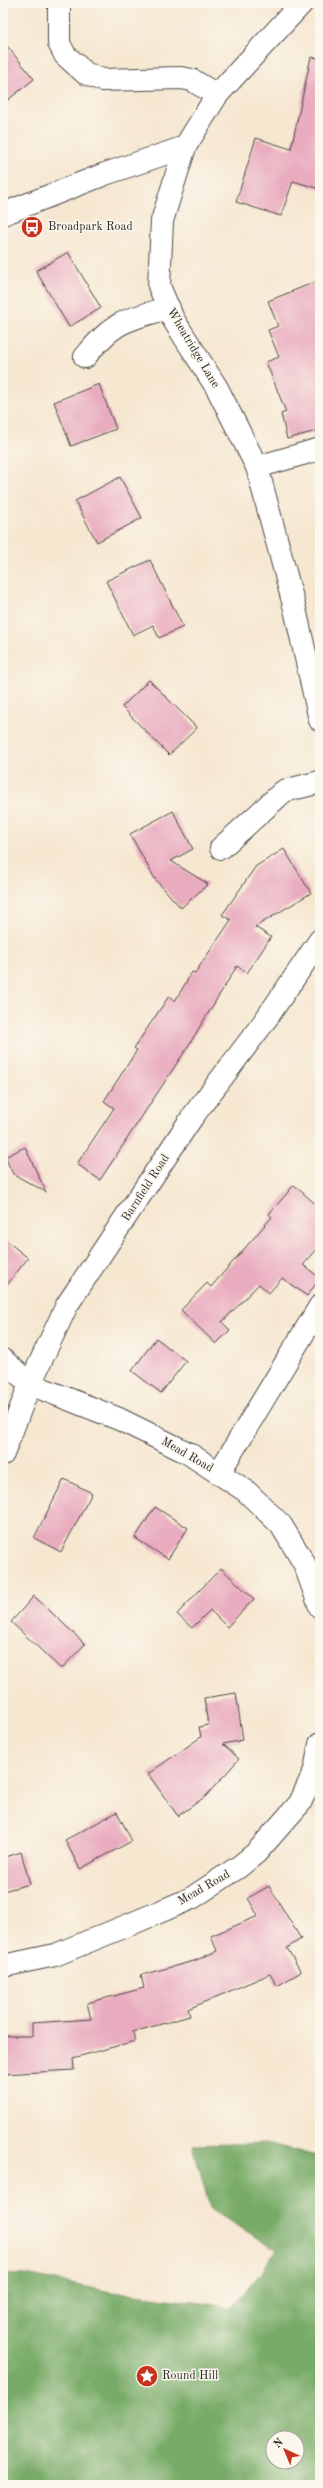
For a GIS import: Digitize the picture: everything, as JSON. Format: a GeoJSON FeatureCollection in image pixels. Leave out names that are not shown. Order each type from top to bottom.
{"type":"FeatureCollection","features":[{"type":"Feature","properties":{"kind":"street"},"geometry":{"type":"LineString","coordinates":[[59,3],[59,44],[65,55],[85,73],[102,80],[181,78],[192,80],[217,95]]}},
{"type":"Feature","properties":{"kind":"street","name":"Wheatridge Lane"},"geometry":{"type":"LineString","coordinates":[[300,4],[217,95],[185,147],[162,221],[159,286],[168,308],[217,388],[257,467],[295,609],[320,720]]}},
{"type":"Feature","properties":{"kind":"street"},"geometry":{"type":"LineString","coordinates":[[3,214],[105,174],[185,147]]}},
{"type":"Feature","properties":{"kind":"street"},"geometry":{"type":"LineString","coordinates":[[85,357],[102,336],[116,325],[168,308]]}},
{"type":"Feature","properties":{"kind":"street"},"geometry":{"type":"LineString","coordinates":[[257,467],[320,449]]}},
{"type":"Feature","properties":{"kind":"street"},"geometry":{"type":"LineString","coordinates":[[221,848],[284,791],[320,782]]}},
{"type":"Feature","properties":{"kind":"street","name":"Barnfield Road"},"geometry":{"type":"LineString","coordinates":[[3,1454],[30,1384],[67,1306],[134,1208],[192,1116],[264,1022],[320,940]]}},
{"type":"Feature","properties":{"kind":"street"},"geometry":{"type":"LineString","coordinates":[[219,1473],[320,1306]]}},
{"type":"Feature","properties":{"kind":"street","name":"Mead Road"},"geometry":{"type":"LineString","coordinates":[[3,1360],[30,1384],[119,1419],[188,1453],[246,1491],[281,1525],[304,1563],[320,1607]]}},
{"type":"Feature","properties":{"kind":"street","name":"Mead Road"},"geometry":{"type":"LineString","coordinates":[[3,1966],[55,1955],[131,1924],[192,1898],[240,1866],[256,1853],[300,1803],[315,1770],[320,1744]]}},
{"type":"Feature","properties":{"kind":"green space"},"geometry":{"type":"Polygon","coordinates":[[[267,2143],[320,2157],[320,2485],[3,2485],[3,2274],[26,2275],[111,2292],[232,2307],[261,2273],[276,2250],[210,2208],[193,2145],[267,2143]]]}},
{"type":"Feature","properties":{"kind":"building"},"geometry":{"type":"Polygon","coordinates":[[[3,41],[34,79],[3,104],[3,41]]]}},
{"type":"Feature","properties":{"kind":"building"},"geometry":{"type":"Polygon","coordinates":[[[311,57],[320,58],[320,189],[293,181],[281,216],[236,202],[256,138],[291,149],[311,57]]]}},
{"type":"Feature","properties":{"kind":"building"},"geometry":{"type":"Polygon","coordinates":[[[68,252],[101,308],[69,327],[36,271],[68,252]]]}},
{"type":"Feature","properties":{"kind":"building"},"geometry":{"type":"Polygon","coordinates":[[[320,280],[320,430],[287,439],[281,414],[286,412],[266,362],[279,357],[268,330],[278,326],[268,301],[320,280]]]}},
{"type":"Feature","properties":{"kind":"building"},"geometry":{"type":"Polygon","coordinates":[[[99,384],[116,429],[71,446],[54,402],[99,384]]]}},
{"type":"Feature","properties":{"kind":"building"},"geometry":{"type":"Polygon","coordinates":[[[120,477],[142,518],[97,542],[75,501],[120,477]]]}},
{"type":"Feature","properties":{"kind":"building"},"geometry":{"type":"Polygon","coordinates":[[[150,560],[183,627],[159,638],[153,625],[133,635],[106,581],[150,560]]]}},
{"type":"Feature","properties":{"kind":"building"},"geometry":{"type":"Polygon","coordinates":[[[149,680],[197,728],[169,755],[122,707],[149,680]]]}},
{"type":"Feature","properties":{"kind":"building"},"geometry":{"type":"Polygon","coordinates":[[[173,811],[193,849],[171,861],[208,884],[181,908],[155,879],[130,834],[173,811]]]}},
{"type":"Feature","properties":{"kind":"building"},"geometry":{"type":"Polygon","coordinates":[[[284,849],[311,893],[255,927],[271,937],[247,973],[237,966],[187,1048],[100,1180],[77,1164],[114,1108],[104,1101],[137,1050],[134,1048],[169,996],[175,1001],[192,972],[195,973],[231,920],[222,915],[256,866],[284,849]]]}},
{"type":"Feature","properties":{"kind":"building"},"geometry":{"type":"Polygon","coordinates":[[[25,1147],[46,1192],[13,1174],[5,1157],[25,1147]]]}},
{"type":"Feature","properties":{"kind":"building"},"geometry":{"type":"Polygon","coordinates":[[[294,1185],[320,1208],[320,1246],[303,1265],[320,1278],[307,1296],[282,1278],[269,1293],[259,1284],[222,1322],[230,1330],[216,1344],[181,1310],[207,1283],[211,1287],[272,1217],[269,1214],[294,1185]]]}},
{"type":"Feature","properties":{"kind":"building"},"geometry":{"type":"Polygon","coordinates":[[[3,1238],[28,1258],[3,1290],[3,1238]]]}},
{"type":"Feature","properties":{"kind":"building"},"geometry":{"type":"Polygon","coordinates":[[[156,1338],[186,1361],[161,1393],[132,1371],[156,1338]]]}},
{"type":"Feature","properties":{"kind":"building"},"geometry":{"type":"Polygon","coordinates":[[[64,1479],[92,1493],[61,1552],[34,1538],[64,1479]]]}},
{"type":"Feature","properties":{"kind":"building"},"geometry":{"type":"Polygon","coordinates":[[[155,1507],[188,1528],[168,1559],[135,1538],[155,1507]]]}},
{"type":"Feature","properties":{"kind":"building"},"geometry":{"type":"Polygon","coordinates":[[[221,1568],[254,1599],[227,1627],[210,1610],[192,1628],[177,1614],[221,1568]]]}},
{"type":"Feature","properties":{"kind":"building"},"geometry":{"type":"Polygon","coordinates":[[[34,1596],[85,1644],[61,1669],[11,1622],[34,1596]]]}},
{"type":"Feature","properties":{"kind":"building"},"geometry":{"type":"Polygon","coordinates":[[[236,1693],[243,1740],[223,1744],[239,1759],[206,1796],[178,1816],[148,1774],[201,1737],[199,1727],[208,1725],[204,1698],[236,1693]]]}},
{"type":"Feature","properties":{"kind":"building"},"geometry":{"type":"Polygon","coordinates":[[[117,1812],[132,1841],[80,1869],[65,1840],[117,1812]]]}},
{"type":"Feature","properties":{"kind":"building"},"geometry":{"type":"Polygon","coordinates":[[[21,1852],[30,1884],[3,1891],[3,1858],[21,1852]]]}},
{"type":"Feature","properties":{"kind":"building"},"geometry":{"type":"Polygon","coordinates":[[[269,1886],[301,1939],[287,1948],[301,1972],[277,1986],[270,1974],[188,2009],[190,2016],[133,2032],[135,2041],[73,2058],[74,2070],[3,2074],[3,2036],[32,2036],[32,2023],[91,2019],[87,2003],[144,1988],[141,1975],[194,1961],[217,1951],[211,1936],[258,1916],[248,1898],[269,1886]]]}},
{"type":"Feature","properties":{"kind":"place","name":"Broadpark Road"},"geometry":{"type":"Point","coordinates":[32,227]}},
{"type":"Feature","properties":{"kind":"place","name":"Round Hill"},"geometry":{"type":"Point","coordinates":[147,2376]}}]}
